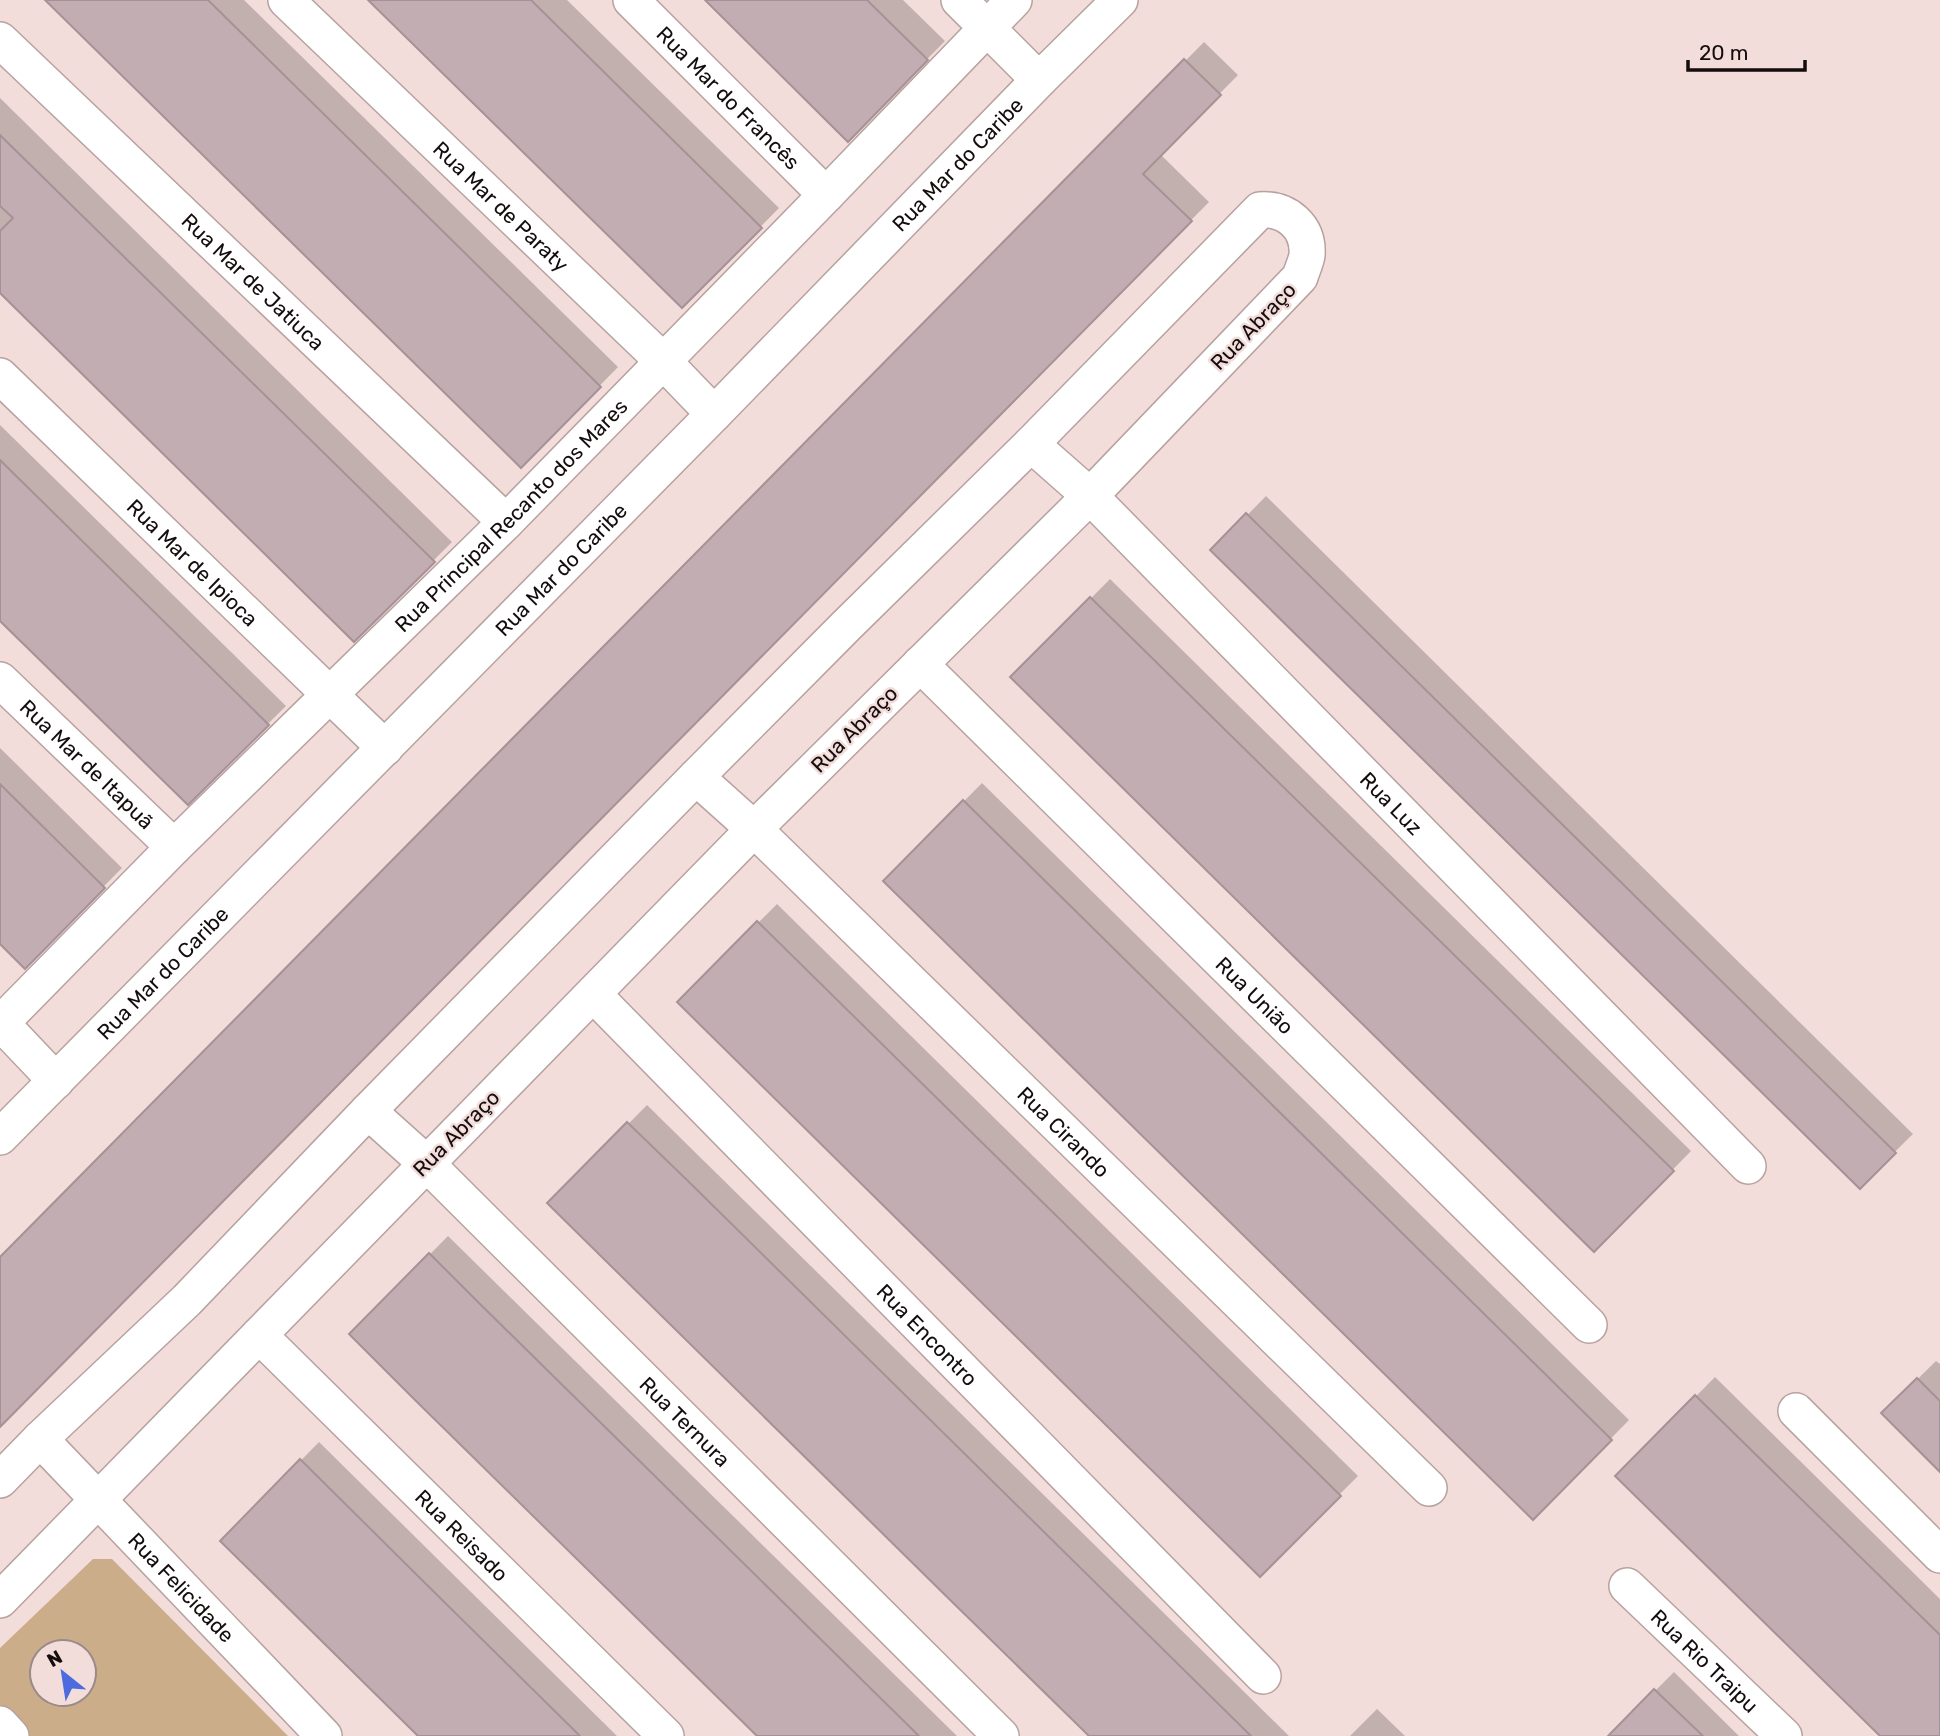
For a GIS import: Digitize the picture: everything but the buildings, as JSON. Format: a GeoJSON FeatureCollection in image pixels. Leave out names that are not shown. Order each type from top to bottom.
{"type":"FeatureCollection","features":[{"type":"Feature","properties":{"kind":"street","name":"Rua Mar de Paraty"},"geometry":{"type":"LineString","coordinates":[[286,0],[663,361],[714,414]]}},
{"type":"Feature","properties":{"kind":"street","name":"Rua Mar do Francês"},"geometry":{"type":"LineString","coordinates":[[631,0],[826,195]]}},
{"type":"Feature","properties":{"kind":"street"},"geometry":{"type":"LineString","coordinates":[[959,0],[1039,80]]}},
{"type":"Feature","properties":{"kind":"street","name":"Rua Principal Recanto dos Mares"},"geometry":{"type":"LineString","coordinates":[[0,1023],[174,847],[506,522],[1014,0]]}},
{"type":"Feature","properties":{"kind":"street","name":"Rua Mar do Caribe"},"geometry":{"type":"LineString","coordinates":[[0,1137],[714,414],[1039,80],[1121,0]]}},
{"type":"Feature","properties":{"kind":"street","name":"Rua Mar de Jatiuca"},"geometry":{"type":"LineString","coordinates":[[0,40],[506,522]]}},
{"type":"Feature","properties":{"kind":"street","name":"Rua Abraço"},"geometry":{"type":"LineString","coordinates":[[0,1480],[187,1300],[368,1111],[696,777],[1031,444],[1260,210],[1273,209],[1285,213],[1298,224],[1306,242],[1307,257],[1300,277],[1090,496],[754,829],[0,1600]]}},
{"type":"Feature","properties":{"kind":"street","name":"Rua Mar de Ipioca"},"geometry":{"type":"LineString","coordinates":[[0,376],[385,748]]}},
{"type":"Feature","properties":{"kind":"street","name":"Rua Luz"},"geometry":{"type":"LineString","coordinates":[[1031,444],[1090,496],[1748,1166]]}},
{"type":"Feature","properties":{"kind":"street","name":"Rua União"},"geometry":{"type":"LineString","coordinates":[[919,664],[1589,1325]]}},
{"type":"Feature","properties":{"kind":"street","name":"Rua Mar de Itapuã"},"geometry":{"type":"LineString","coordinates":[[0,680],[174,847]]}},
{"type":"Feature","properties":{"kind":"street","name":"Rua Cirando"},"geometry":{"type":"LineString","coordinates":[[696,777],[754,829],[1429,1488]]}},
{"type":"Feature","properties":{"kind":"street","name":"Rua Encontro"},"geometry":{"type":"LineString","coordinates":[[594,995],[1263,1675]]}},
{"type":"Feature","properties":{"kind":"street"},"geometry":{"type":"LineString","coordinates":[[0,1023],[56,1081]]}},
{"type":"Feature","properties":{"kind":"street","name":"Rua Ternura"},"geometry":{"type":"LineString","coordinates":[[368,1111],[426,1163],[1001,1736]]}},
{"type":"Feature","properties":{"kind":"street","name":"Rua Reisado"},"geometry":{"type":"LineString","coordinates":[[260,1335],[666,1736]]}},
{"type":"Feature","properties":{"kind":"street"},"geometry":{"type":"LineString","coordinates":[[1796,1411],[1940,1555]]}},
{"type":"Feature","properties":{"kind":"street","name":"Rua Felicidade"},"geometry":{"type":"LineString","coordinates":[[40,1439],[324,1736]]}},
{"type":"Feature","properties":{"kind":"street","name":"Rua Rio Traipu"},"geometry":{"type":"LineString","coordinates":[[1627,1586],[1784,1736]]}},
{"type":"Feature","properties":{"kind":"street"},"geometry":{"type":"LineString","coordinates":[[0,1724],[11,1736]]}},
{"type":"Feature","properties":{"kind":"shaded area"},"geometry":{"type":"Polygon","coordinates":[[[93,1559],[112,1559],[288,1736],[18,1736],[0,1718],[0,1648],[93,1559]]]}}]}
